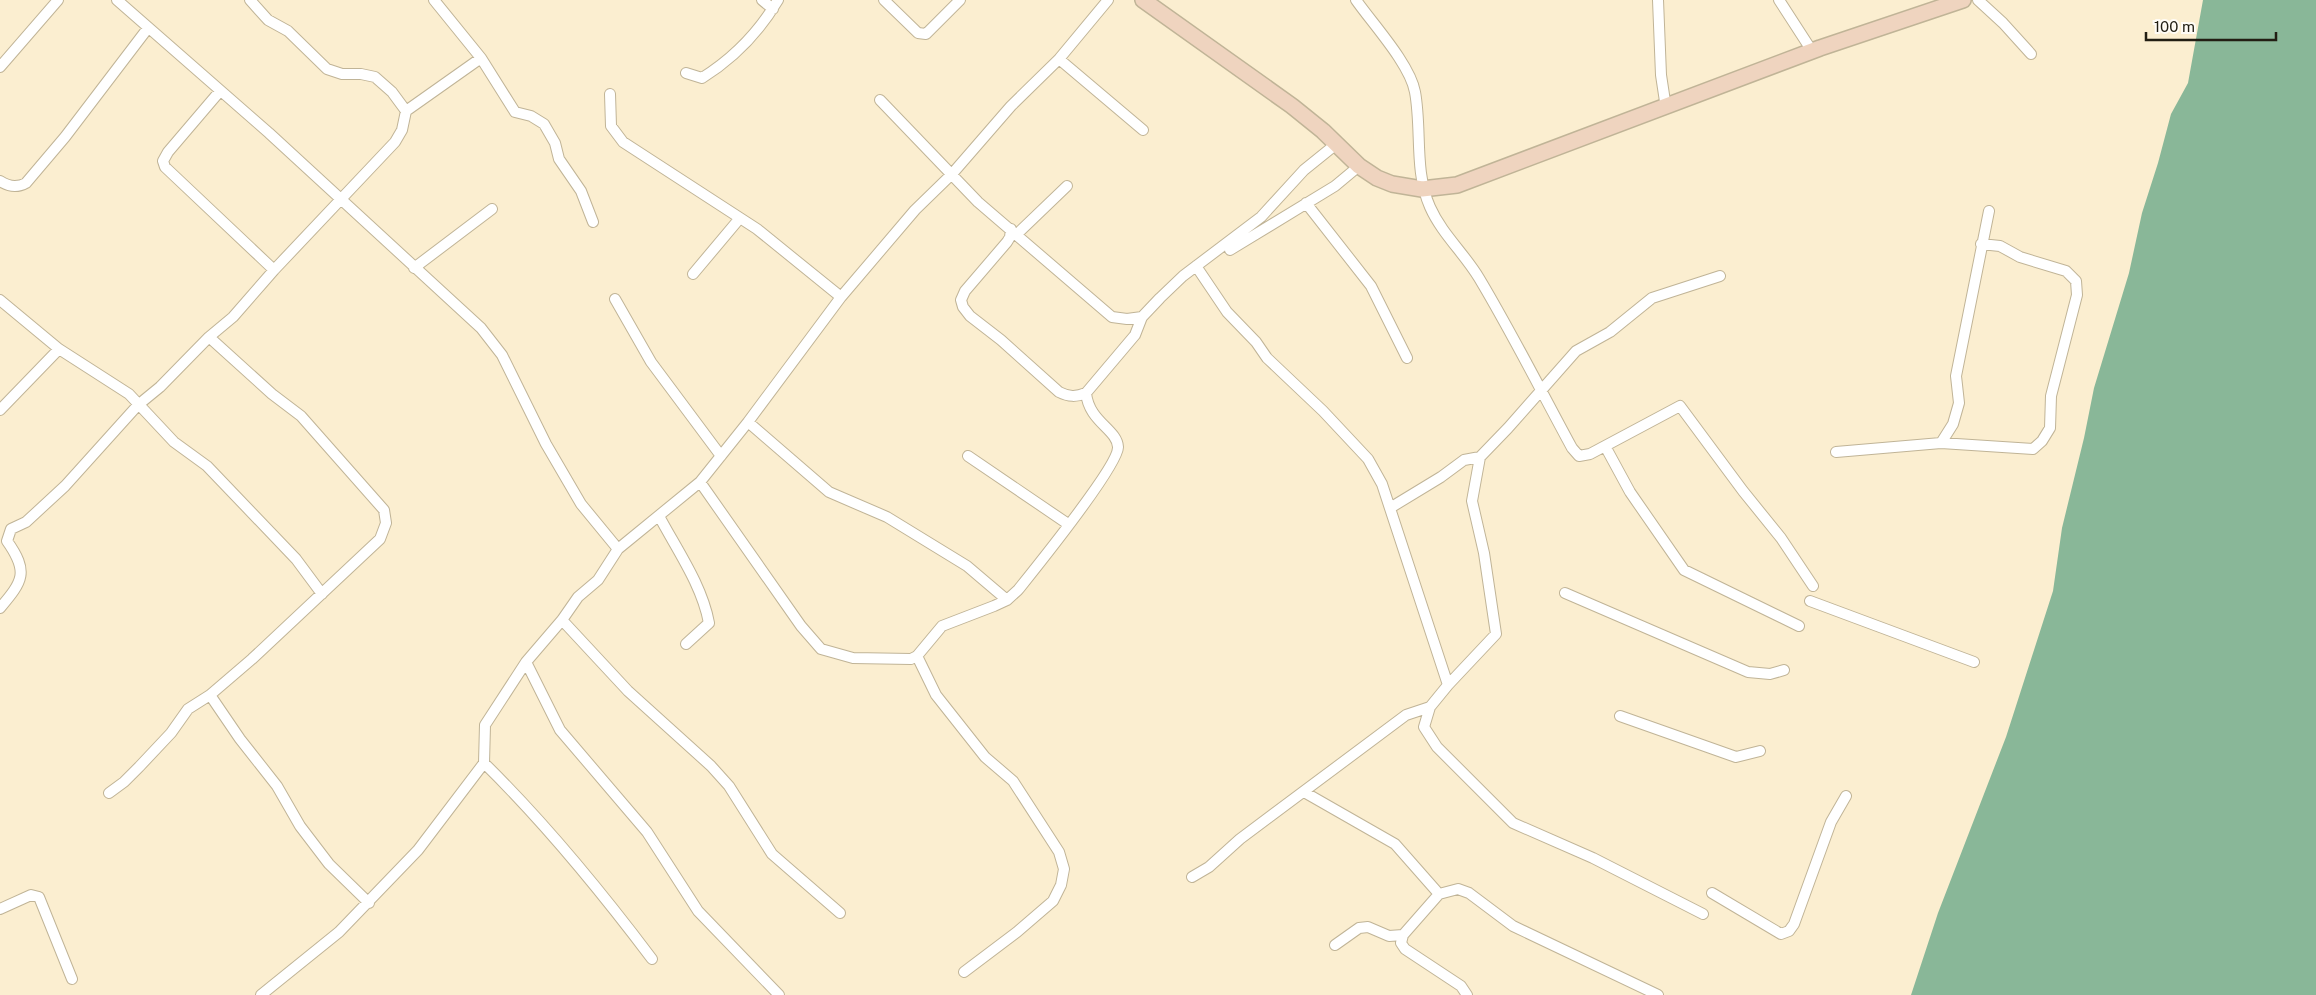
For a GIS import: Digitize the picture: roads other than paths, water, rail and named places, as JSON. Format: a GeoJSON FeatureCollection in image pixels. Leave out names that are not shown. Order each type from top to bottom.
{"type":"FeatureCollection","features":[{"type":"Feature","properties":{"kind":"street"},"geometry":{"type":"LineString","coordinates":[[0,67],[58,0]]}},
{"type":"Feature","properties":{"kind":"street"},"geometry":{"type":"LineString","coordinates":[[117,0],[481,328],[502,355],[546,444],[581,504],[618,549]]}},
{"type":"Feature","properties":{"kind":"street"},"geometry":{"type":"LineString","coordinates":[[250,0],[268,20],[288,31],[327,68],[342,74],[361,74],[375,77],[392,92],[406,111]]}},
{"type":"Feature","properties":{"kind":"street"},"geometry":{"type":"LineString","coordinates":[[434,0],[480,58],[515,112],[531,116],[544,124],[555,142],[559,159],[581,191],[593,222]]}},
{"type":"Feature","properties":{"kind":"street"},"geometry":{"type":"LineString","coordinates":[[686,73],[702,78],[716,69],[756,33],[776,4],[762,0]]}},
{"type":"Feature","properties":{"kind":"street"},"geometry":{"type":"LineString","coordinates":[[884,0],[918,33],[926,34],[960,0]]}},
{"type":"Feature","properties":{"kind":"street"},"geometry":{"type":"LineString","coordinates":[[262,995],[339,932],[418,850],[484,763],[485,725],[526,662],[562,620],[578,597],[598,580],[618,549],[700,482],[748,422],[841,297],[915,210],[952,174],[1011,106],[1059,59],[1108,0]]}},
{"type":"Feature","properties":{"kind":"street"},"geometry":{"type":"LineString","coordinates":[[1143,0],[1292,106],[1323,131],[1359,166],[1377,178],[1392,184],[1422,189],[1457,185],[1666,108],[1812,51],[1963,0]]}},
{"type":"Feature","properties":{"kind":"street"},"geometry":{"type":"LineString","coordinates":[[1356,0],[1379,29],[1413,84],[1422,189],[1442,231],[1473,268],[1501,315],[1572,448],[1579,456],[1590,454],[1680,406],[1742,491],[1781,538],[1813,586]]}},
{"type":"Feature","properties":{"kind":"street"},"geometry":{"type":"LineString","coordinates":[[1658,0],[1661,75],[1666,108]]}},
{"type":"Feature","properties":{"kind":"street"},"geometry":{"type":"LineString","coordinates":[[1779,0],[1812,51]]}},
{"type":"Feature","properties":{"kind":"street"},"geometry":{"type":"LineString","coordinates":[[1978,0],[2003,23],[2031,54]]}},
{"type":"Feature","properties":{"kind":"street"},"geometry":{"type":"LineString","coordinates":[[0,181],[6,185],[18,187],[26,183],[65,137],[148,28]]}},
{"type":"Feature","properties":{"kind":"street"},"geometry":{"type":"LineString","coordinates":[[0,608],[21,581],[22,566],[7,541],[11,529],[26,522],[65,486],[138,405],[160,387],[233,317],[274,270],[395,142],[402,130],[406,111],[480,58]]}},
{"type":"Feature","properties":{"kind":"street"},"geometry":{"type":"LineString","coordinates":[[1059,59],[1143,130]]}},
{"type":"Feature","properties":{"kind":"street"},"geometry":{"type":"LineString","coordinates":[[220,91],[195,123],[168,152],[163,161],[165,166],[274,270]]}},
{"type":"Feature","properties":{"kind":"street"},"geometry":{"type":"LineString","coordinates":[[610,94],[611,126],[623,142],[757,229],[841,297]]}},
{"type":"Feature","properties":{"kind":"street"},"geometry":{"type":"LineString","coordinates":[[880,100],[929,154],[952,174],[978,202],[1112,317],[1126,319],[1142,317]]}},
{"type":"Feature","properties":{"kind":"street"},"geometry":{"type":"LineString","coordinates":[[1067,186],[1013,232],[1007,242],[965,291],[961,300],[963,307],[970,316],[1001,340],[1059,392],[1066,396],[1076,397],[1086,393],[1135,335],[1142,317],[1261,217],[1304,170],[1335,144]]}},
{"type":"Feature","properties":{"kind":"street"},"geometry":{"type":"LineString","coordinates":[[1198,269],[1336,186],[1359,166]]}},
{"type":"Feature","properties":{"kind":"street"},"geometry":{"type":"LineString","coordinates":[[1306,203],[1371,286],[1407,358]]}},
{"type":"Feature","properties":{"kind":"street"},"geometry":{"type":"LineString","coordinates":[[414,268],[492,209]]}},
{"type":"Feature","properties":{"kind":"street"},"geometry":{"type":"LineString","coordinates":[[1941,443],[1953,424],[1959,403],[1956,376],[1989,211]]}},
{"type":"Feature","properties":{"kind":"street"},"geometry":{"type":"LineString","coordinates":[[693,274],[740,218]]}},
{"type":"Feature","properties":{"kind":"street"},"geometry":{"type":"LineString","coordinates":[[1836,452],[1941,443],[2033,449],[2042,441],[2050,428],[2051,396],[2077,296],[2076,281],[2066,271],[2020,256],[2000,246],[1981,244]]}},
{"type":"Feature","properties":{"kind":"street"},"geometry":{"type":"LineString","coordinates":[[1198,269],[1227,312],[1256,342],[1267,358],[1323,411],[1368,459],[1382,484],[1448,685]]}},
{"type":"Feature","properties":{"kind":"street"},"geometry":{"type":"LineString","coordinates":[[1702,914],[1593,858],[1513,824],[1437,747],[1424,727],[1430,707],[1496,634],[1484,553],[1472,501],[1480,457],[1576,350],[1610,332],[1652,298],[1720,276]]}},
{"type":"Feature","properties":{"kind":"street"},"geometry":{"type":"LineString","coordinates":[[615,299],[651,362],[721,456]]}},
{"type":"Feature","properties":{"kind":"street"},"geometry":{"type":"LineString","coordinates":[[0,300],[59,349],[129,394],[174,442],[207,466],[296,559],[322,594]]}},
{"type":"Feature","properties":{"kind":"street"},"geometry":{"type":"LineString","coordinates":[[108,793],[124,782],[139,767],[171,732],[188,709],[210,694],[322,594],[380,539],[386,522],[384,510],[301,416],[272,394],[210,337]]}},
{"type":"Feature","properties":{"kind":"street"},"geometry":{"type":"LineString","coordinates":[[0,410],[59,349]]}},
{"type":"Feature","properties":{"kind":"street"},"geometry":{"type":"LineString","coordinates":[[700,482],[801,626],[821,649],[853,658],[877,660],[911,659],[917,656],[942,626],[1007,600],[1018,590],[1095,490],[1116,456],[1118,448],[1111,433],[1096,419],[1087,406],[1086,393]]}},
{"type":"Feature","properties":{"kind":"street"},"geometry":{"type":"LineString","coordinates":[[748,422],[829,492],[887,517],[967,566],[1007,600]]}},
{"type":"Feature","properties":{"kind":"street"},"geometry":{"type":"LineString","coordinates":[[1605,446],[1630,492],[1684,570],[1799,626]]}},
{"type":"Feature","properties":{"kind":"street"},"geometry":{"type":"LineString","coordinates":[[968,456],[1068,524]]}},
{"type":"Feature","properties":{"kind":"street"},"geometry":{"type":"LineString","coordinates":[[1390,508],[1441,477],[1464,460],[1480,457]]}},
{"type":"Feature","properties":{"kind":"street"},"geometry":{"type":"LineString","coordinates":[[658,516],[690,574],[707,611],[709,623],[686,644]]}},
{"type":"Feature","properties":{"kind":"street"},"geometry":{"type":"LineString","coordinates":[[1565,593],[1748,672],[1770,674],[1784,670]]}},
{"type":"Feature","properties":{"kind":"street"},"geometry":{"type":"LineString","coordinates":[[1810,601],[1974,662]]}},
{"type":"Feature","properties":{"kind":"street"},"geometry":{"type":"LineString","coordinates":[[562,620],[628,691],[730,786],[772,854],[840,913]]}},
{"type":"Feature","properties":{"kind":"street"},"geometry":{"type":"LineString","coordinates":[[917,656],[936,695],[985,757],[1013,781],[1059,852],[1064,869],[1061,885],[1053,901],[1017,932],[964,972]]}},
{"type":"Feature","properties":{"kind":"street"},"geometry":{"type":"LineString","coordinates":[[526,662],[560,730],[647,832],[698,910],[779,995]]}},
{"type":"Feature","properties":{"kind":"street"},"geometry":{"type":"LineString","coordinates":[[210,694],[240,739],[277,786],[300,826],[329,864],[369,903]]}},
{"type":"Feature","properties":{"kind":"street"},"geometry":{"type":"LineString","coordinates":[[1192,877],[1209,867],[1240,839],[1406,715],[1430,707]]}},
{"type":"Feature","properties":{"kind":"street"},"geometry":{"type":"LineString","coordinates":[[1620,716],[1731,756],[1746,755],[1760,751]]}},
{"type":"Feature","properties":{"kind":"street"},"geometry":{"type":"LineString","coordinates":[[484,763],[516,795],[604,895],[652,959]]}},
{"type":"Feature","properties":{"kind":"street"},"geometry":{"type":"LineString","coordinates":[[1304,792],[1395,844],[1440,894]]}},
{"type":"Feature","properties":{"kind":"street"},"geometry":{"type":"LineString","coordinates":[[1712,893],[1765,926],[1782,934],[1789,931],[1794,924],[1831,822],[1846,796]]}},
{"type":"Feature","properties":{"kind":"street"},"geometry":{"type":"LineString","coordinates":[[1467,995],[1461,986],[1405,949],[1401,943],[1403,934],[1440,894],[1458,889],[1469,893],[1513,926],[1658,995]]}},
{"type":"Feature","properties":{"kind":"street"},"geometry":{"type":"LineString","coordinates":[[0,909],[31,895],[39,897],[72,979]]}},
{"type":"Feature","properties":{"kind":"street"},"geometry":{"type":"LineString","coordinates":[[1335,945],[1359,928],[1368,927],[1389,936],[1403,934]]}}]}
